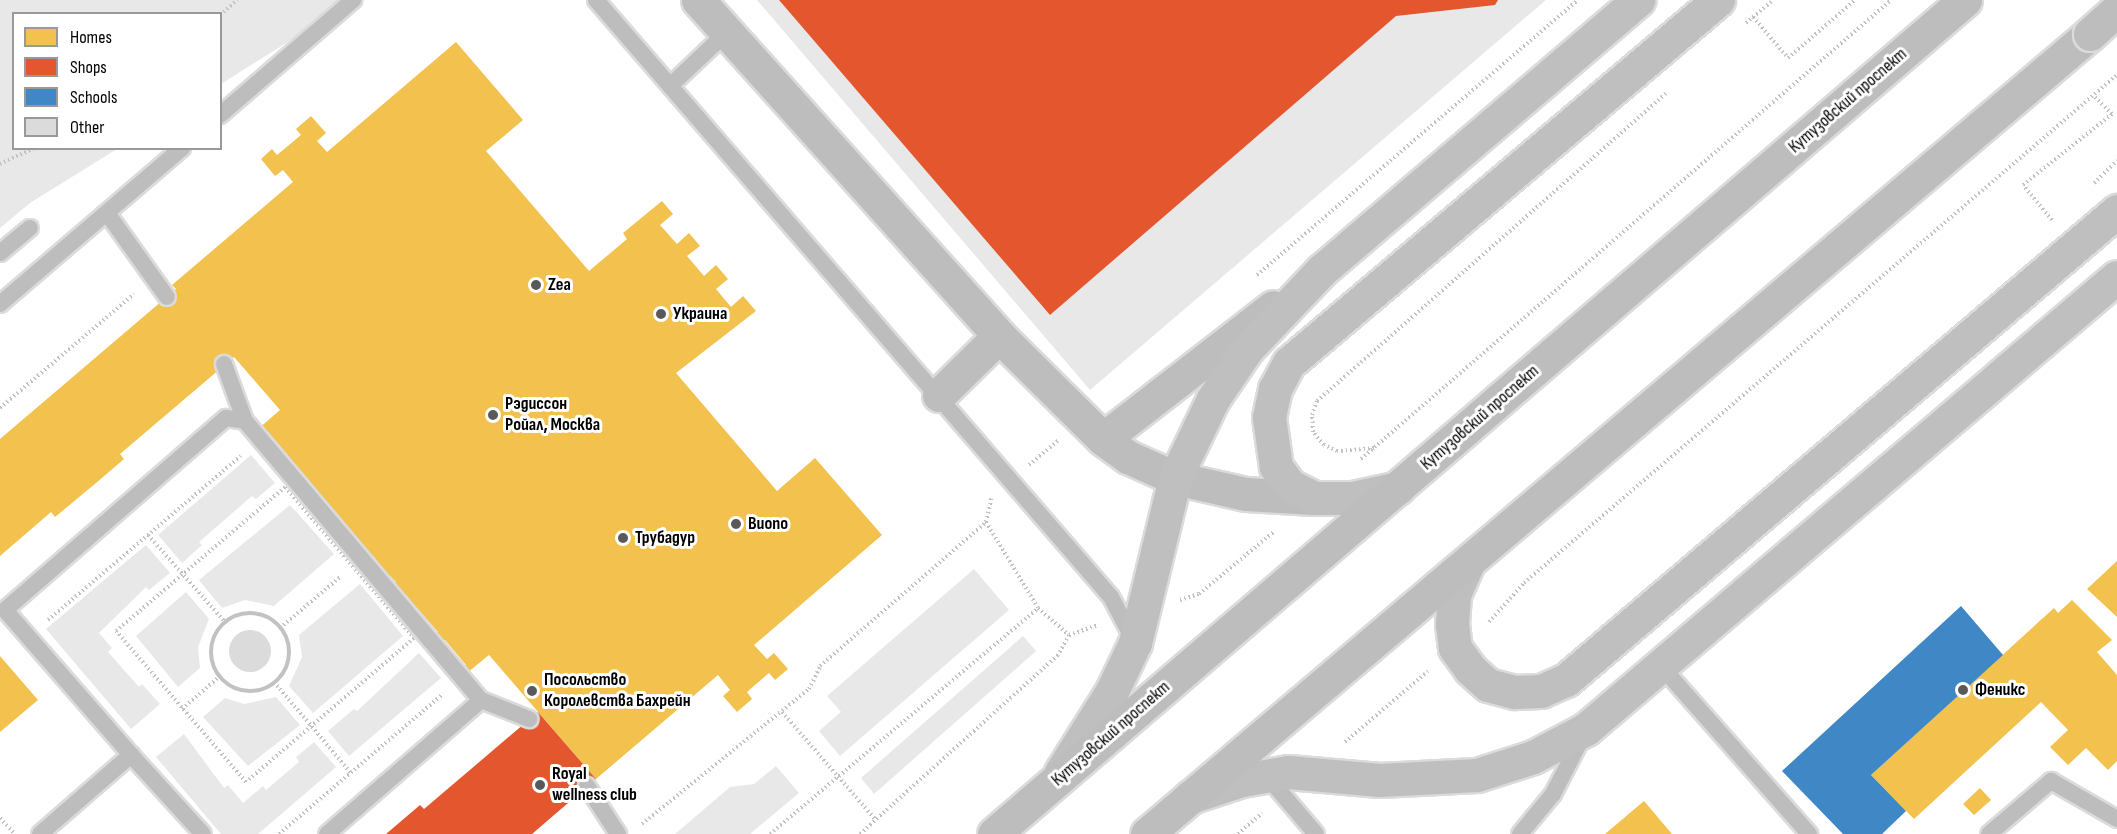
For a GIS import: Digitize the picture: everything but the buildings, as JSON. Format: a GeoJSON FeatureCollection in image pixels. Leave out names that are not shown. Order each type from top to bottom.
{"type":"FeatureCollection","features":[{"type":"Feature","properties":{"kind":"main road"},"geometry":{"type":"LineString","coordinates":[[698,0],[841,156],[999,336],[1093,429],[1128,457],[1175,478],[1246,494],[1353,498],[1398,488]]}},
{"type":"Feature","properties":{"kind":"main road"},"geometry":{"type":"LineString","coordinates":[[1055,781],[1112,691],[1134,624],[1175,478],[1213,399],[1246,349],[1322,270],[1638,0]]}},
{"type":"Feature","properties":{"kind":"main road"},"geometry":{"type":"LineString","coordinates":[[1314,498],[1290,486],[1276,467],[1270,441],[1269,417],[1275,389],[1289,363],[1718,0]]}},
{"type":"Feature","properties":{"kind":"main road","name":"Кутузовский проспект"},"geometry":{"type":"LineString","coordinates":[[994,834],[1965,0]]}},
{"type":"Feature","properties":{"kind":"main road"},"geometry":{"type":"LineString","coordinates":[[1147,834],[2117,10]]}},
{"type":"Feature","properties":{"kind":"main road"},"geometry":{"type":"LineString","coordinates":[[1468,563],[1454,595],[1452,624],[1455,648],[1488,685],[1515,692],[1541,691],[1566,680],[2117,211]]}},
{"type":"Feature","properties":{"kind":"main road"},"geometry":{"type":"LineString","coordinates":[[1093,429],[1322,270]]}},
{"type":"Feature","properties":{"kind":"main road"},"geometry":{"type":"LineString","coordinates":[[1188,797],[1266,776],[1307,773],[1380,780],[1477,775],[1533,757],[1586,729],[2117,277]]}},
{"type":"Feature","properties":{"kind":"main road"},"geometry":{"type":"LineString","coordinates":[[939,395],[999,336]]}},
{"type":"Feature","properties":{"kind":"lane"},"geometry":{"type":"LineString","coordinates":[[222,113],[353,0]]}},
{"type":"Feature","properties":{"kind":"lane"},"geometry":{"type":"LineString","coordinates":[[596,0],[939,395],[1134,624]]}},
{"type":"Feature","properties":{"kind":"lane"},"geometry":{"type":"LineString","coordinates":[[670,86],[726,33]]}},
{"type":"Feature","properties":{"kind":"lane"},"geometry":{"type":"LineString","coordinates":[[0,304],[180,150]]}},
{"type":"Feature","properties":{"kind":"lane"},"geometry":{"type":"LineString","coordinates":[[107,213],[167,297]]}},
{"type":"Feature","properties":{"kind":"lane"},"geometry":{"type":"LineString","coordinates":[[0,253],[30,228]]}},
{"type":"Feature","properties":{"kind":"lane"},"geometry":{"type":"LineString","coordinates":[[224,364],[245,421],[481,700],[529,719]]}},
{"type":"Feature","properties":{"kind":"lane"},"geometry":{"type":"LineString","coordinates":[[203,834],[5,610],[225,418],[245,421]]}},
{"type":"Feature","properties":{"kind":"lane"},"geometry":{"type":"LineString","coordinates":[[1661,666],[1809,834]]}},
{"type":"Feature","properties":{"kind":"lane"},"geometry":{"type":"LineString","coordinates":[[327,834],[481,700]]}},
{"type":"Feature","properties":{"kind":"lane"},"geometry":{"type":"LineString","coordinates":[[1520,834],[1553,794],[1586,729]]}},
{"type":"Feature","properties":{"kind":"lane"},"geometry":{"type":"LineString","coordinates":[[40,834],[131,755]]}},
{"type":"Feature","properties":{"kind":"lane"},"geometry":{"type":"LineString","coordinates":[[1266,776],[1316,834]]}},
{"type":"Feature","properties":{"kind":"lane"},"geometry":{"type":"LineString","coordinates":[[1989,834],[2051,780],[2117,819]]}},
{"type":"Feature","properties":{"kind":"lane"},"geometry":{"type":"LineString","coordinates":[[587,786],[618,834]]}},
{"type":"Feature","properties":{"kind":"path"},"geometry":{"type":"LineString","coordinates":[[222,13],[237,0]]}},
{"type":"Feature","properties":{"kind":"path"},"geometry":{"type":"LineString","coordinates":[[1251,280],[1578,0]]}},
{"type":"Feature","properties":{"kind":"path"},"geometry":{"type":"LineString","coordinates":[[1744,25],[1773,0]]}},
{"type":"Feature","properties":{"kind":"path"},"geometry":{"type":"LineString","coordinates":[[1753,17],[1788,58],[1855,0]]}},
{"type":"Feature","properties":{"kind":"path"},"geometry":{"type":"LineString","coordinates":[[1357,463],[1891,0]]}},
{"type":"Feature","properties":{"kind":"path"},"geometry":{"type":"LineString","coordinates":[[1307,773],[1490,619],[1524,583],[2117,75]]}},
{"type":"Feature","properties":{"kind":"path"},"geometry":{"type":"LineString","coordinates":[[1374,448],[1337,451],[1324,445],[1313,432],[1311,415],[1317,401],[1673,87]]}},
{"type":"Feature","properties":{"kind":"path"},"geometry":{"type":"LineString","coordinates":[[2053,221],[2023,185],[2112,114],[2094,96]]}},
{"type":"Feature","properties":{"kind":"path"},"geometry":{"type":"LineString","coordinates":[[0,164],[30,150]]}},
{"type":"Feature","properties":{"kind":"path"},"geometry":{"type":"LineString","coordinates":[[2086,189],[2117,160]]}},
{"type":"Feature","properties":{"kind":"path"},"geometry":{"type":"LineString","coordinates":[[2111,166],[2117,172]]}},
{"type":"Feature","properties":{"kind":"path"},"geometry":{"type":"LineString","coordinates":[[2044,229],[2061,213]]}},
{"type":"Feature","properties":{"kind":"path"},"geometry":{"type":"LineString","coordinates":[[0,408],[154,278]]}},
{"type":"Feature","properties":{"kind":"path"},"geometry":{"type":"LineString","coordinates":[[639,827],[809,689],[819,666],[986,522],[990,498],[1012,480],[1093,429]]}},
{"type":"Feature","properties":{"kind":"path"},"geometry":{"type":"LineString","coordinates":[[28,637],[245,453]]}},
{"type":"Feature","properties":{"kind":"path"},"geometry":{"type":"LineString","coordinates":[[277,478],[421,646]]}},
{"type":"Feature","properties":{"kind":"path"},"geometry":{"type":"LineString","coordinates":[[285,487],[116,631],[182,709],[246,782],[414,638]]}},
{"type":"Feature","properties":{"kind":"path"},"geometry":{"type":"LineString","coordinates":[[1069,635],[1134,624],[1199,594],[1314,498]]}},
{"type":"Feature","properties":{"kind":"path"},"geometry":{"type":"LineString","coordinates":[[986,522],[1038,608],[1069,635]]}},
{"type":"Feature","properties":{"kind":"path"},"geometry":{"type":"LineString","coordinates":[[148,535],[225,622]]}},
{"type":"Feature","properties":{"kind":"path"},"geometry":{"type":"LineString","coordinates":[[280,628],[352,566]]}},
{"type":"Feature","properties":{"kind":"path"},"geometry":{"type":"LineString","coordinates":[[770,834],[1038,608]]}},
{"type":"Feature","properties":{"kind":"path"},"geometry":{"type":"LineString","coordinates":[[254,614],[280,628],[288,656],[274,682],[246,690],[231,686],[220,676],[212,663],[211,648],[225,622],[254,614]]}},
{"type":"Feature","properties":{"kind":"path"},"geometry":{"type":"LineString","coordinates":[[1489,628],[1490,619]]}},
{"type":"Feature","properties":{"kind":"path"},"geometry":{"type":"LineString","coordinates":[[860,834],[1058,655],[1069,635]]}},
{"type":"Feature","properties":{"kind":"path"},"geometry":{"type":"LineString","coordinates":[[182,709],[220,676]]}},
{"type":"Feature","properties":{"kind":"path"},"geometry":{"type":"LineString","coordinates":[[274,682],[351,773]]}},
{"type":"Feature","properties":{"kind":"path"},"geometry":{"type":"LineString","coordinates":[[279,834],[447,690]]}},
{"type":"Feature","properties":{"kind":"path"},"geometry":{"type":"LineString","coordinates":[[782,712],[840,774],[876,820]]}},
{"type":"Feature","properties":{"kind":"path"},"geometry":{"type":"LineString","coordinates":[[0,818],[14,834]]}},
{"type":"Feature","properties":{"kind":"shaded area"},"geometry":{"type":"Polygon","coordinates":[[[0,0],[355,0],[222,83],[222,12],[12,12],[12,150],[115,150],[30,203],[0,228],[0,0]]]}},
{"type":"Feature","properties":{"kind":"shaded area"},"geometry":{"type":"Polygon","coordinates":[[[757,0],[1546,0],[1090,390],[757,0]]]}},
{"type":"Feature","properties":{"kind":"shaded area"},"geometry":{"type":"Polygon","coordinates":[[[251,455],[275,483],[256,499],[252,496],[199,542],[202,545],[182,563],[158,535],[251,455]]]}},
{"type":"Feature","properties":{"kind":"shaded area"},"geometry":{"type":"Polygon","coordinates":[[[290,505],[334,554],[274,606],[245,600],[222,608],[199,580],[290,505]]]}},
{"type":"Feature","properties":{"kind":"shaded area"},"geometry":{"type":"Polygon","coordinates":[[[146,545],[170,573],[149,590],[146,587],[99,633],[112,648],[108,652],[139,687],[142,684],[160,704],[131,729],[46,629],[146,545]]]}},
{"type":"Feature","properties":{"kind":"shaded area"},"geometry":{"type":"Polygon","coordinates":[[[974,569],[1009,610],[840,756],[819,731],[841,712],[827,696],[974,569]]]}},
{"type":"Feature","properties":{"kind":"shaded area"},"geometry":{"type":"Polygon","coordinates":[[[360,584],[403,636],[313,713],[289,686],[302,657],[299,635],[360,584]]]}},
{"type":"Feature","properties":{"kind":"shaded area"},"geometry":{"type":"Polygon","coordinates":[[[186,592],[209,619],[198,647],[200,668],[178,687],[136,636],[186,592]]]}},
{"type":"Feature","properties":{"kind":"shaded area"},"geometry":{"type":"Polygon","coordinates":[[[1023,636],[1036,651],[874,794],[861,778],[1023,636]]]}},
{"type":"Feature","properties":{"kind":"shaded area"},"geometry":{"type":"Polygon","coordinates":[[[419,653],[441,678],[349,756],[328,731],[354,709],[357,711],[419,653]]]}},
{"type":"Feature","properties":{"kind":"shaded area"},"geometry":{"type":"Polygon","coordinates":[[[276,697],[300,725],[248,766],[203,717],[225,698],[244,704],[276,697]]]}},
{"type":"Feature","properties":{"kind":"shaded area"},"geometry":{"type":"Polygon","coordinates":[[[184,734],[224,788],[228,785],[243,803],[263,786],[266,790],[299,762],[296,757],[314,742],[336,767],[258,834],[221,834],[156,757],[184,734]]]}},
{"type":"Feature","properties":{"kind":"shaded area"},"geometry":{"type":"Polygon","coordinates":[[[776,766],[799,793],[750,834],[675,834],[730,787],[754,784],[776,766]]]}},
{"type":"Feature","properties":{"kind":"place","name":"Zea"},"geometry":{"type":"Point","coordinates":[536,285]}},
{"type":"Feature","properties":{"kind":"place","name":"Украина"},"geometry":{"type":"Point","coordinates":[661,314]}},
{"type":"Feature","properties":{"kind":"place","name":"Рэдиссон Ройал, Москва"},"geometry":{"type":"Point","coordinates":[493,415]}},
{"type":"Feature","properties":{"kind":"place","name":"Buono"},"geometry":{"type":"Point","coordinates":[736,524]}},
{"type":"Feature","properties":{"kind":"place","name":"Трубадур"},"geometry":{"type":"Point","coordinates":[623,538]}},
{"type":"Feature","properties":{"kind":"place","name":"Феникс"},"geometry":{"type":"Point","coordinates":[1963,690]}},
{"type":"Feature","properties":{"kind":"place","name":"Посольство Королевства Бахрейн"},"geometry":{"type":"Point","coordinates":[532,691]}},
{"type":"Feature","properties":{"kind":"place","name":"Royal wellness club"},"geometry":{"type":"Point","coordinates":[540,785]}}]}
